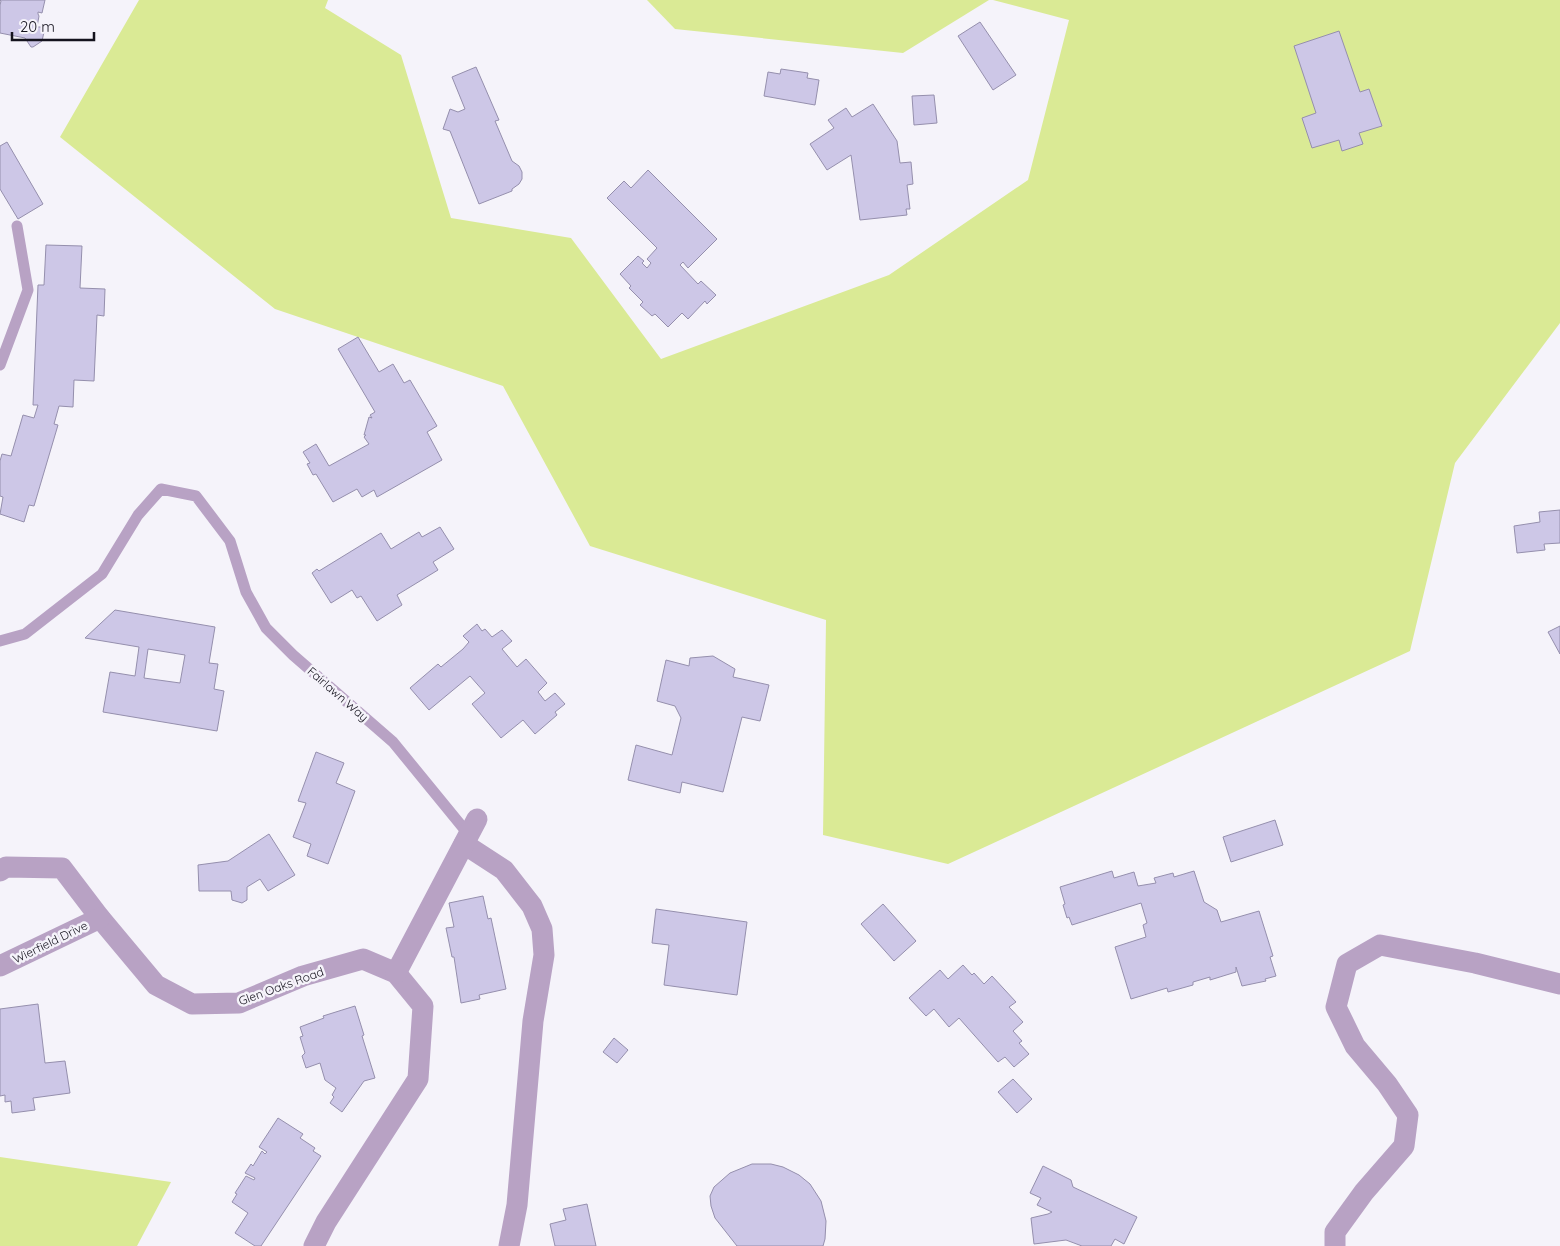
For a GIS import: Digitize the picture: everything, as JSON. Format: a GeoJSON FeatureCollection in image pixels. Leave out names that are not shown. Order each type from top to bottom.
{"type":"FeatureCollection","features":[{"type":"Feature","properties":{"kind":"street"},"geometry":{"type":"LineString","coordinates":[[396,973],[470,833],[504,870],[532,906],[542,929],[544,955],[533,1022],[517,1205],[509,1246]]}},
{"type":"Feature","properties":{"kind":"street","name":"Glen Oaks Road"},"geometry":{"type":"LineString","coordinates":[[0,871],[6,867],[62,868],[100,918],[156,985],[192,1004],[238,1003],[303,976],[362,959],[396,973],[423,1006],[418,1079],[326,1222],[314,1246]]}},
{"type":"Feature","properties":{"kind":"street","name":"Wierfield Drive"},"geometry":{"type":"LineString","coordinates":[[0,966],[100,918]]}},
{"type":"Feature","properties":{"kind":"street"},"geometry":{"type":"LineString","coordinates":[[1334,1246],[1334,1232],[1364,1192],[1404,1146],[1408,1116],[1387,1084],[1355,1046],[1336,1007],[1347,964],[1380,945],[1475,963],[1560,984]]}},
{"type":"Feature","properties":{"kind":"lane"},"geometry":{"type":"LineString","coordinates":[[0,366],[28,290],[17,226]]}},
{"type":"Feature","properties":{"kind":"lane","name":"Fairlawn Way"},"geometry":{"type":"LineString","coordinates":[[0,641],[25,634],[102,574],[138,515],[161,489],[196,496],[230,541],[246,592],[266,628],[293,655],[393,742],[470,833]]}},
{"type":"Feature","properties":{"kind":"green space"},"geometry":{"type":"Polygon","coordinates":[[[139,0],[328,0],[325,8],[401,55],[451,218],[571,238],[661,359],[889,275],[1028,180],[1069,20],[993,0],[1560,0],[1560,323],[1455,463],[1410,651],[948,864],[823,835],[826,620],[590,546],[503,386],[275,309],[60,137],[139,0]]]}},
{"type":"Feature","properties":{"kind":"green space"},"geometry":{"type":"Polygon","coordinates":[[[647,0],[989,0],[903,53],[675,29],[647,0]]]}},
{"type":"Feature","properties":{"kind":"green space"},"geometry":{"type":"Polygon","coordinates":[[[0,1157],[171,1182],[137,1246],[0,1246],[0,1157]]]}},
{"type":"Feature","properties":{"kind":"building"},"geometry":{"type":"Polygon","coordinates":[[[0,0],[45,0],[42,13],[38,12],[37,27],[41,27],[44,32],[42,41],[31,47],[25,38],[0,33],[0,0]]]}},
{"type":"Feature","properties":{"kind":"building"},"geometry":{"type":"Polygon","coordinates":[[[980,22],[1016,75],[993,90],[958,36],[980,22]]]}},
{"type":"Feature","properties":{"kind":"building"},"geometry":{"type":"Polygon","coordinates":[[[1339,31],[1360,92],[1369,89],[1382,126],[1359,133],[1363,144],[1342,151],[1339,140],[1312,148],[1302,118],[1316,113],[1294,46],[1339,31]]]}},
{"type":"Feature","properties":{"kind":"building"},"geometry":{"type":"Polygon","coordinates":[[[476,67],[499,120],[495,121],[512,161],[519,166],[522,172],[522,179],[512,191],[479,204],[450,131],[443,129],[450,109],[458,112],[465,109],[452,77],[476,67]]]}},
{"type":"Feature","properties":{"kind":"building"},"geometry":{"type":"Polygon","coordinates":[[[781,69],[808,73],[807,78],[819,80],[815,105],[764,96],[768,72],[780,74],[781,69]]]}},
{"type":"Feature","properties":{"kind":"building"},"geometry":{"type":"Polygon","coordinates":[[[934,95],[937,123],[914,125],[912,96],[934,95]]]}},
{"type":"Feature","properties":{"kind":"building"},"geometry":{"type":"Polygon","coordinates":[[[873,104],[897,141],[900,163],[911,162],[913,184],[907,185],[910,209],[906,209],[907,215],[860,220],[851,155],[827,170],[810,144],[834,128],[828,120],[846,108],[852,117],[873,104]]]}},
{"type":"Feature","properties":{"kind":"building"},"geometry":{"type":"Polygon","coordinates":[[[7,142],[43,204],[18,219],[0,189],[0,146],[7,142]]]}},
{"type":"Feature","properties":{"kind":"building"},"geometry":{"type":"Polygon","coordinates":[[[648,170],[717,239],[688,268],[683,262],[680,265],[698,284],[701,281],[716,295],[707,304],[705,301],[688,319],[682,313],[668,327],[655,314],[652,316],[640,305],[643,302],[629,288],[631,286],[620,274],[638,256],[644,261],[642,263],[647,268],[651,263],[647,259],[657,248],[607,198],[624,181],[631,188],[648,170]]]}},
{"type":"Feature","properties":{"kind":"building"},"geometry":{"type":"Polygon","coordinates":[[[46,245],[82,246],[80,288],[105,289],[104,316],[97,315],[94,381],[74,380],[73,407],[59,406],[54,424],[58,425],[34,506],[29,505],[24,522],[0,514],[3,497],[0,496],[0,461],[2,454],[11,456],[23,415],[34,418],[38,405],[33,405],[38,285],[44,285],[46,245]]]}},
{"type":"Feature","properties":{"kind":"building"},"geometry":{"type":"Polygon","coordinates":[[[358,337],[379,372],[393,364],[404,383],[410,380],[437,426],[427,432],[442,460],[377,497],[374,490],[362,497],[357,489],[333,502],[316,474],[313,475],[307,464],[310,463],[303,452],[316,444],[329,466],[369,444],[364,437],[366,435],[364,435],[369,417],[372,418],[370,415],[375,412],[338,349],[358,337]]]}},
{"type":"Feature","properties":{"kind":"building"},"geometry":{"type":"Polygon","coordinates":[[[1560,510],[1560,543],[1544,544],[1545,550],[1517,553],[1514,526],[1540,522],[1539,512],[1560,510]]]}},
{"type":"Feature","properties":{"kind":"building"},"geometry":{"type":"Polygon","coordinates":[[[440,527],[454,549],[433,562],[438,570],[397,595],[402,605],[377,621],[361,596],[357,598],[352,590],[331,603],[312,573],[317,569],[319,571],[381,533],[391,549],[419,532],[422,537],[440,527]]]}},
{"type":"Feature","properties":{"kind":"building"},"geometry":{"type":"Polygon","coordinates":[[[115,610],[215,627],[209,663],[218,664],[214,689],[224,691],[217,731],[103,712],[110,672],[135,676],[139,647],[85,638],[115,610]],[[148,649],[144,678],[180,683],[185,655],[148,649]]]}},
{"type":"Feature","properties":{"kind":"building"},"geometry":{"type":"Polygon","coordinates":[[[477,624],[482,631],[485,629],[492,637],[502,630],[512,641],[502,649],[517,667],[526,659],[547,683],[538,692],[545,701],[555,693],[565,704],[555,712],[557,715],[535,734],[523,720],[501,738],[472,704],[485,693],[470,676],[429,710],[410,688],[438,664],[441,667],[463,649],[469,642],[463,636],[477,624]]]}},
{"type":"Feature","properties":{"kind":"building"},"geometry":{"type":"Polygon","coordinates":[[[1560,626],[1560,654],[1548,632],[1560,626]]]}},
{"type":"Feature","properties":{"kind":"building"},"geometry":{"type":"Polygon","coordinates":[[[713,656],[735,669],[733,677],[769,685],[760,721],[742,717],[723,792],[682,782],[680,793],[628,780],[636,745],[672,755],[681,718],[675,706],[657,701],[666,660],[689,666],[690,658],[713,656]]]}},
{"type":"Feature","properties":{"kind":"building"},"geometry":{"type":"Polygon","coordinates":[[[316,752],[344,763],[336,783],[355,791],[328,864],[307,856],[311,844],[293,837],[306,803],[298,801],[316,752]]]}},
{"type":"Feature","properties":{"kind":"building"},"geometry":{"type":"Polygon","coordinates":[[[1275,820],[1283,845],[1231,862],[1223,837],[1275,820]]]}},
{"type":"Feature","properties":{"kind":"building"},"geometry":{"type":"Polygon","coordinates":[[[269,834],[295,875],[268,891],[260,879],[247,887],[247,900],[242,903],[232,900],[231,891],[199,891],[198,865],[228,861],[269,834]]]}},
{"type":"Feature","properties":{"kind":"building"},"geometry":{"type":"Polygon","coordinates":[[[1112,871],[1114,878],[1134,872],[1138,886],[1156,883],[1154,878],[1173,873],[1174,877],[1194,871],[1204,902],[1217,910],[1221,922],[1259,911],[1273,956],[1270,957],[1276,976],[1265,979],[1266,981],[1242,986],[1236,967],[1236,972],[1210,980],[1210,977],[1193,982],[1193,985],[1168,992],[1167,988],[1131,999],[1115,947],[1146,937],[1143,925],[1147,923],[1141,903],[1072,925],[1069,917],[1067,918],[1060,887],[1112,871]]]}},
{"type":"Feature","properties":{"kind":"building"},"geometry":{"type":"Polygon","coordinates":[[[483,896],[488,919],[491,918],[506,989],[479,995],[480,999],[461,1003],[454,957],[452,957],[446,928],[454,927],[449,903],[483,896]]]}},
{"type":"Feature","properties":{"kind":"building"},"geometry":{"type":"Polygon","coordinates":[[[883,904],[916,941],[894,961],[861,924],[883,904]]]}},
{"type":"Feature","properties":{"kind":"building"},"geometry":{"type":"Polygon","coordinates":[[[656,909],[747,922],[737,995],[664,985],[669,945],[652,943],[656,909]]]}},
{"type":"Feature","properties":{"kind":"building"},"geometry":{"type":"Polygon","coordinates":[[[963,965],[984,984],[992,976],[1016,1002],[1009,1007],[1023,1022],[1013,1031],[1022,1041],[1019,1043],[1029,1054],[1014,1067],[1005,1057],[998,1062],[959,1018],[949,1027],[934,1009],[926,1016],[909,998],[940,970],[948,979],[963,965]]]}},
{"type":"Feature","properties":{"kind":"building"},"geometry":{"type":"Polygon","coordinates":[[[38,1004],[45,1063],[65,1061],[70,1093],[33,1098],[35,1110],[12,1113],[11,1101],[5,1102],[5,1095],[0,1096],[0,1009],[38,1004]]]}},
{"type":"Feature","properties":{"kind":"building"},"geometry":{"type":"Polygon","coordinates":[[[355,1006],[375,1078],[364,1081],[342,1112],[330,1103],[336,1088],[325,1080],[320,1063],[306,1068],[302,1056],[305,1053],[300,1037],[303,1036],[300,1027],[324,1018],[323,1016],[355,1006]]]}},
{"type":"Feature","properties":{"kind":"building"},"geometry":{"type":"Polygon","coordinates":[[[614,1038],[628,1050],[617,1063],[603,1052],[614,1038]]]}},
{"type":"Feature","properties":{"kind":"building"},"geometry":{"type":"Polygon","coordinates":[[[1013,1079],[1032,1099],[1017,1113],[998,1092],[1013,1079]]]}},
{"type":"Feature","properties":{"kind":"building"},"geometry":{"type":"Polygon","coordinates":[[[278,1118],[303,1134],[300,1138],[315,1148],[313,1151],[321,1156],[261,1246],[255,1246],[235,1233],[248,1213],[232,1202],[237,1194],[235,1193],[246,1176],[254,1180],[255,1178],[245,1173],[251,1164],[253,1166],[262,1151],[265,1154],[267,1152],[259,1147],[278,1118]]]}},
{"type":"Feature","properties":{"kind":"building"},"geometry":{"type":"Polygon","coordinates":[[[752,1164],[771,1164],[783,1167],[799,1175],[810,1184],[821,1201],[826,1221],[823,1246],[737,1246],[715,1218],[710,1196],[714,1187],[730,1173],[752,1164]]]}},
{"type":"Feature","properties":{"kind":"building"},"geometry":{"type":"Polygon","coordinates":[[[1043,1166],[1071,1180],[1073,1187],[1137,1217],[1124,1244],[1115,1239],[1111,1246],[1082,1246],[1066,1240],[1034,1244],[1031,1218],[1052,1212],[1037,1205],[1041,1198],[1030,1193],[1043,1166]]]}},
{"type":"Feature","properties":{"kind":"building"},"geometry":{"type":"Polygon","coordinates":[[[587,1204],[596,1246],[555,1246],[550,1224],[566,1220],[563,1209],[587,1204]]]}}]}
